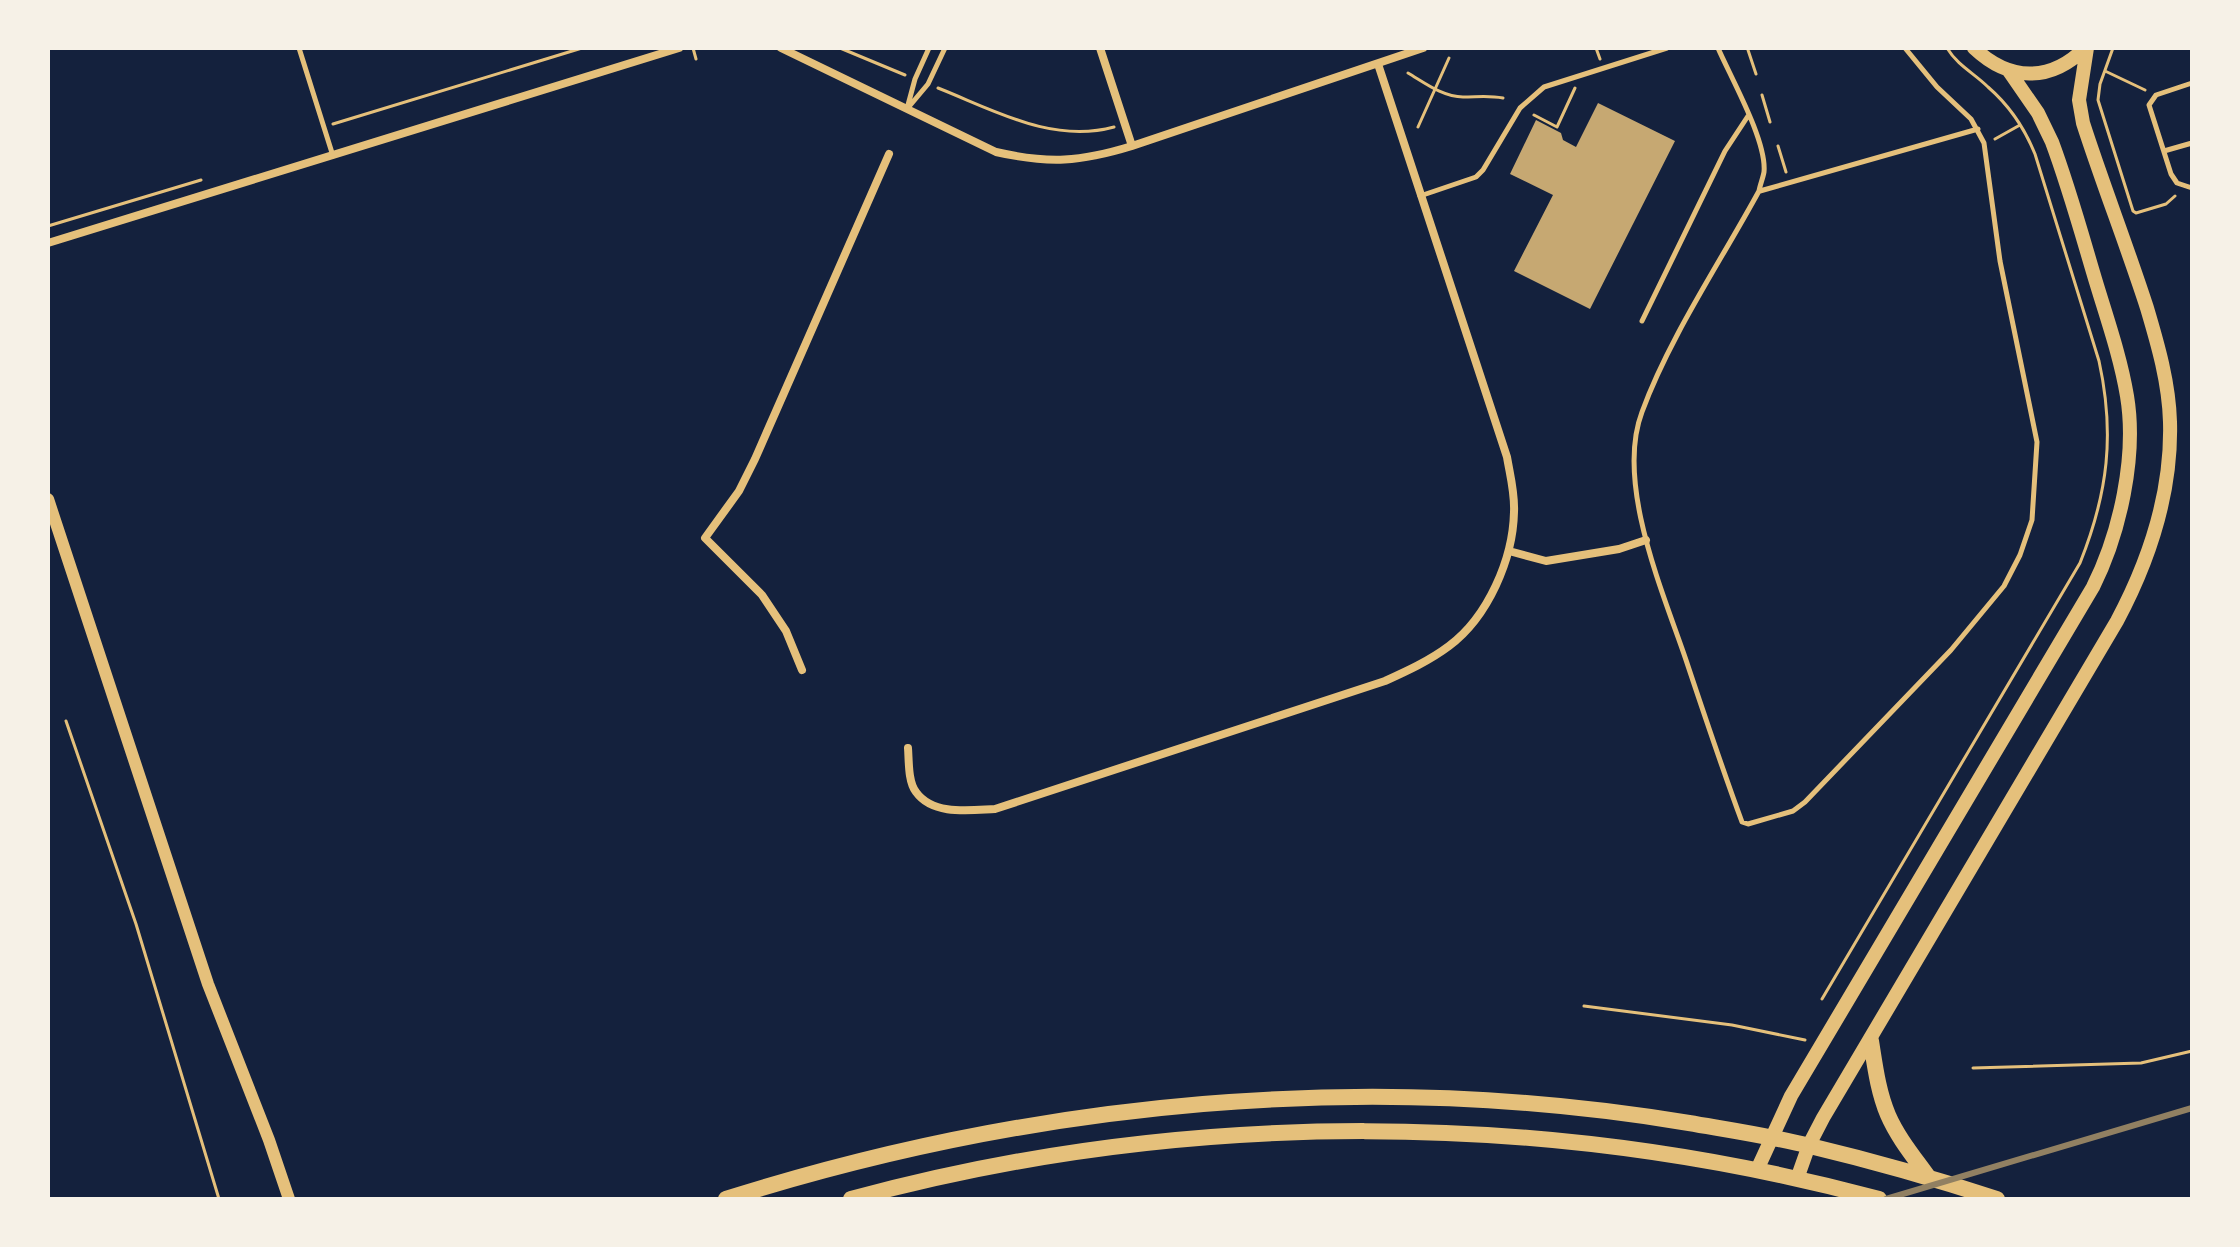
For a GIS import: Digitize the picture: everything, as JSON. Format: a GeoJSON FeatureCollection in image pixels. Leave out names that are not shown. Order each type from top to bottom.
{"type":"FeatureCollection","features":[{"type":"Feature","properties":{"kind":"main road"},"geometry":{"type":"LineString","coordinates":[[1974,48],[1994,64],[2027,74],[2062,66],[2086,48]]}},
{"type":"Feature","properties":{"kind":"main road"},"geometry":{"type":"LineString","coordinates":[[1797,1179],[1809,1145],[2117,621],[2137,584],[2161,513],[2170,422],[2165,376],[2131,257],[2083,123],[2079,100],[2086,48]]}},
{"type":"Feature","properties":{"kind":"main road"},"geometry":{"type":"LineString","coordinates":[[1757,1170],[1791,1096],[2093,587],[2104,564],[2127,476],[2128,399],[2119,357],[2052,142],[2009,71]]}},
{"type":"Feature","properties":{"kind":"main road"},"geometry":{"type":"LineString","coordinates":[[1871,1041],[1880,1091],[1888,1114],[1929,1178]]}},
{"type":"Feature","properties":{"kind":"main road"},"geometry":{"type":"LineString","coordinates":[[726,1199],[863,1159],[964,1136],[1108,1113],[1280,1099],[1444,1098],[1564,1106],[1647,1116],[1809,1145],[1997,1199]]}},
{"type":"Feature","properties":{"kind":"main road"},"geometry":{"type":"LineString","coordinates":[[851,1199],[1038,1157],[1178,1140],[1275,1133],[1440,1132],[1556,1140],[1757,1170],[1879,1199]]}},
{"type":"Feature","properties":{"kind":"street"},"geometry":{"type":"LineString","coordinates":[[48,243],[676,48]]}},
{"type":"Feature","properties":{"kind":"street"},"geometry":{"type":"LineString","coordinates":[[781,48],[996,152],[1034,160],[1069,161],[1107,154],[1423,48]]}},
{"type":"Feature","properties":{"kind":"street"},"geometry":{"type":"LineString","coordinates":[[1100,48],[1132,146]]}},
{"type":"Feature","properties":{"kind":"street"},"geometry":{"type":"LineString","coordinates":[[908,748],[911,780],[916,793],[932,804],[952,811],[995,809],[1369,687],[1418,666],[1452,644],[1474,620],[1492,592],[1509,551],[1514,512],[1507,457],[1378,64]]}},
{"type":"Feature","properties":{"kind":"street"},"geometry":{"type":"LineString","coordinates":[[802,670],[786,631],[770,605],[705,538],[739,491],[755,459],[889,154]]}},
{"type":"Feature","properties":{"kind":"street"},"geometry":{"type":"LineString","coordinates":[[48,499],[208,984],[289,1199]]}},
{"type":"Feature","properties":{"kind":"street"},"geometry":{"type":"LineString","coordinates":[[1509,551],[1546,561],[1619,549],[1646,540]]}},
{"type":"Feature","properties":{"kind":"lane"},"geometry":{"type":"LineString","coordinates":[[299,48],[333,156]]}},
{"type":"Feature","properties":{"kind":"lane"},"geometry":{"type":"LineString","coordinates":[[906,110],[929,48]]}},
{"type":"Feature","properties":{"kind":"lane"},"geometry":{"type":"LineString","coordinates":[[906,110],[928,84],[945,48]]}},
{"type":"Feature","properties":{"kind":"lane"},"geometry":{"type":"LineString","coordinates":[[1420,196],[1476,177],[1520,108],[1544,87],[1667,48]]}},
{"type":"Feature","properties":{"kind":"lane"},"geometry":{"type":"LineString","coordinates":[[1718,48],[1748,116],[1762,155],[1764,172],[1759,191],[1668,356],[1641,414],[1634,449],[1635,475],[1646,540],[1742,822],[1748,824],[1793,811],[1805,802],[1886,720],[1951,650],[2004,586],[2020,555],[2032,520],[2037,442],[2000,261],[1984,143],[1978,129],[1905,48]]}},
{"type":"Feature","properties":{"kind":"lane"},"geometry":{"type":"LineString","coordinates":[[2192,83],[2156,95],[2149,105],[2171,174],[2184,188],[2192,188]]}},
{"type":"Feature","properties":{"kind":"lane"},"geometry":{"type":"LineString","coordinates":[[1642,321],[1725,151],[1748,116]]}},
{"type":"Feature","properties":{"kind":"lane"},"geometry":{"type":"LineString","coordinates":[[1759,191],[1978,129]]}},
{"type":"Feature","properties":{"kind":"lane"},"geometry":{"type":"LineString","coordinates":[[2164,151],[2192,143]]}},
{"type":"Feature","properties":{"kind":"path"},"geometry":{"type":"LineString","coordinates":[[324,127],[582,48]]}},
{"type":"Feature","properties":{"kind":"path"},"geometry":{"type":"LineString","coordinates":[[693,48],[696,59]]}},
{"type":"Feature","properties":{"kind":"path"},"geometry":{"type":"LineString","coordinates":[[840,48],[915,79]]}},
{"type":"Feature","properties":{"kind":"path"},"geometry":{"type":"LineString","coordinates":[[1822,999],[2074,573],[2096,524],[2103,494],[2109,421],[2102,376],[2035,154],[2021,124],[2009,108],[1986,84],[1964,69],[1947,48]]}},
{"type":"Feature","properties":{"kind":"path"},"geometry":{"type":"LineString","coordinates":[[2113,48],[2098,100],[2133,211],[2136,213],[2166,204],[2184,188]]}},
{"type":"Feature","properties":{"kind":"path"},"geometry":{"type":"LineString","coordinates":[[1748,50],[1756,74]]}},
{"type":"Feature","properties":{"kind":"path"},"geometry":{"type":"LineString","coordinates":[[1418,127],[1449,58]]}},
{"type":"Feature","properties":{"kind":"path"},"geometry":{"type":"LineString","coordinates":[[2105,71],[2156,95]]}},
{"type":"Feature","properties":{"kind":"path"},"geometry":{"type":"LineString","coordinates":[[1408,73],[1435,89],[1465,97],[1481,94],[1503,98]]}},
{"type":"Feature","properties":{"kind":"path"},"geometry":{"type":"LineString","coordinates":[[1534,115],[1556,128],[1575,88],[1577,75]]}},
{"type":"Feature","properties":{"kind":"path"},"geometry":{"type":"LineString","coordinates":[[928,84],[1032,126],[1056,131],[1084,133],[1125,123]]}},
{"type":"Feature","properties":{"kind":"path"},"geometry":{"type":"LineString","coordinates":[[1762,95],[1770,122]]}},
{"type":"Feature","properties":{"kind":"path"},"geometry":{"type":"LineString","coordinates":[[1984,143],[2021,124]]}},
{"type":"Feature","properties":{"kind":"path"},"geometry":{"type":"LineString","coordinates":[[1778,146],[1786,172]]}},
{"type":"Feature","properties":{"kind":"path"},"geometry":{"type":"LineString","coordinates":[[48,226],[213,176]]}},
{"type":"Feature","properties":{"kind":"path"},"geometry":{"type":"LineString","coordinates":[[66,721],[136,924],[219,1199]]}},
{"type":"Feature","properties":{"kind":"path"},"geometry":{"type":"LineString","coordinates":[[1584,1006],[1732,1025],[1824,1044]]}},
{"type":"Feature","properties":{"kind":"path"},"geometry":{"type":"LineString","coordinates":[[1973,1068],[2141,1063],[2192,1051]]}},
{"type":"Feature","properties":{"kind":"building"},"geometry":{"type":"Polygon","coordinates":[[[1598,103],[1675,141],[1590,309],[1514,271],[1553,195],[1510,174],[1536,120],[1561,133],[1563,140],[1576,147],[1598,103]]]}},
{"type":"Feature","properties":{"kind":"railway"},"geometry":{"type":"LineString","coordinates":[[1886,1199],[2192,1108]]}}]}
